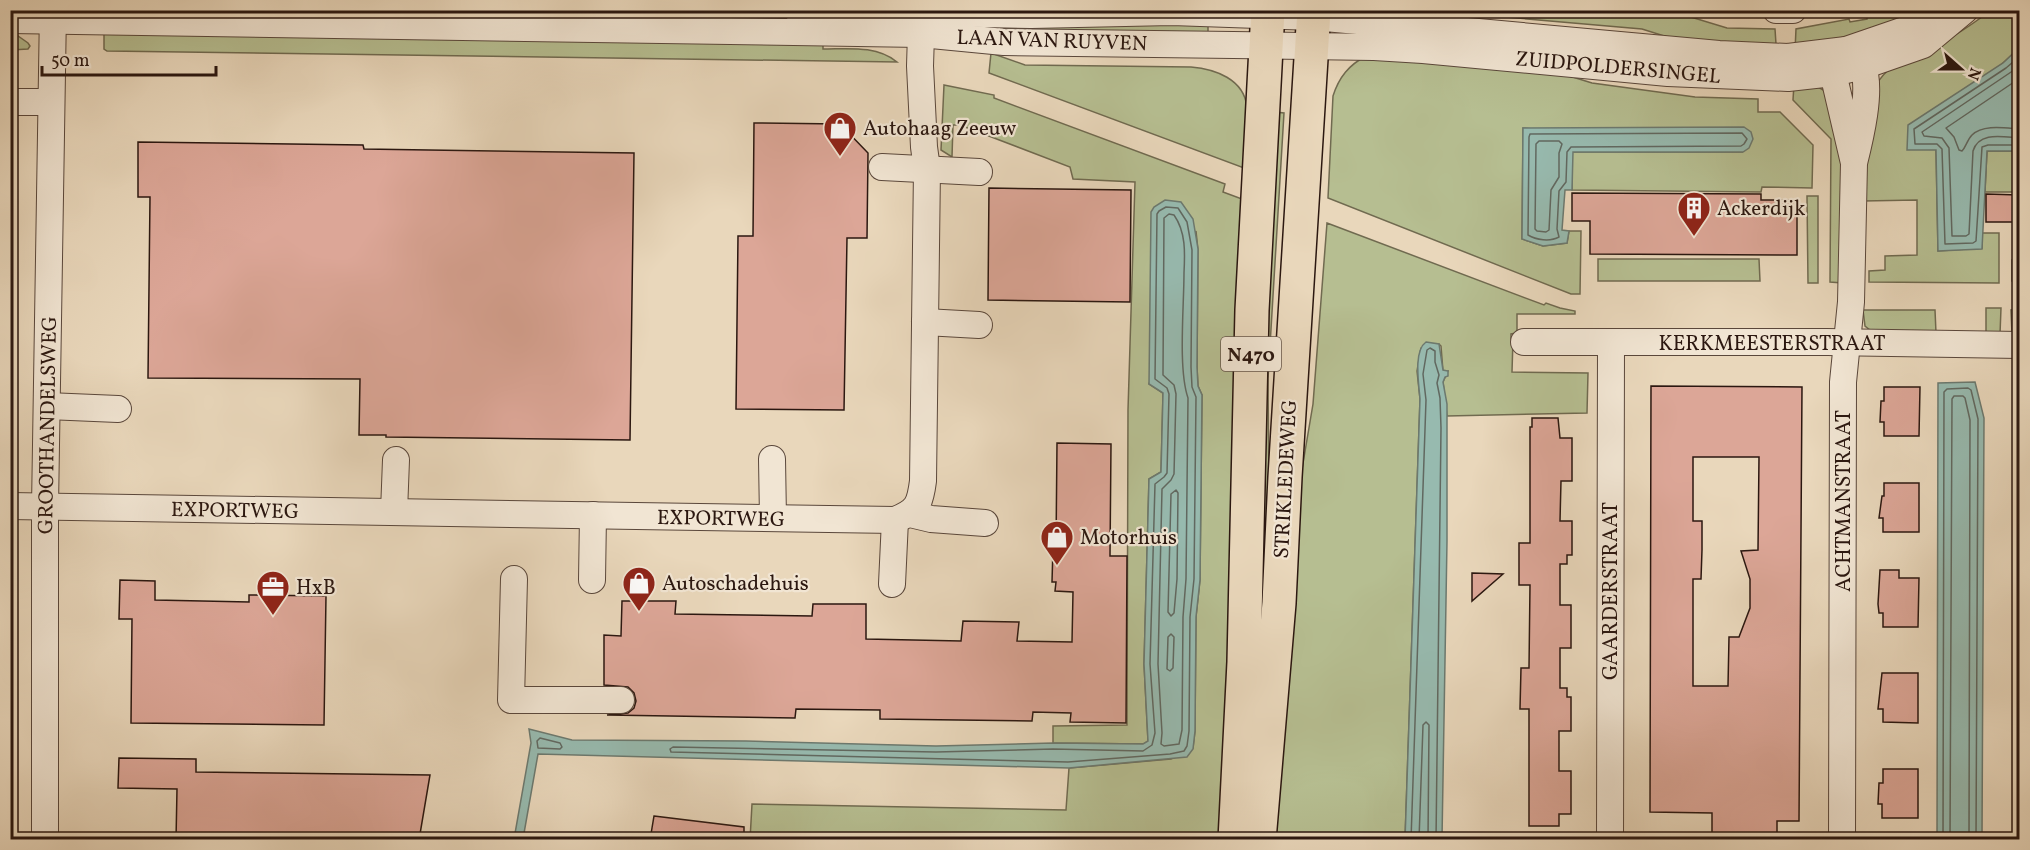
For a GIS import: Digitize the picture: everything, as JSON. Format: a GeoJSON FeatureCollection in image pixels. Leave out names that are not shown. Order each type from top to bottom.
{"type":"FeatureCollection","features":[{"type":"Feature","properties":{"kind":"main road","name":"STRIKLEDEWEG"},"geometry":{"type":"LineString","coordinates":[[1235,840],[1244,662],[1252,310],[1267,24]]}},
{"type":"Feature","properties":{"kind":"main road","name":"STRIKLEDEWEG"},"geometry":{"type":"LineString","coordinates":[[1259,840],[1279,603],[1313,25]]}},
{"type":"Feature","properties":{"kind":"street","name":"LAAN VAN RUYVEN"},"geometry":{"type":"LineString","coordinates":[[797,10],[862,11],[927,19],[1004,42],[1267,24]]}},
{"type":"Feature","properties":{"kind":"street"},"geometry":{"type":"LineString","coordinates":[[1776,10],[1793,10]]}},
{"type":"Feature","properties":{"kind":"street","name":"LAAN VAN RUYVEN"},"geometry":{"type":"LineString","coordinates":[[10,20],[53,16],[927,19],[1172,12],[1267,24]]}},
{"type":"Feature","properties":{"kind":"street","name":"ZUIDPOLDERSINGEL"},"geometry":{"type":"LineString","coordinates":[[1267,24],[1313,25],[1719,54],[1855,58],[1916,26],[1960,14]]}},
{"type":"Feature","properties":{"kind":"street","name":"GROOTHANDELSWEG"},"geometry":{"type":"LineString","coordinates":[[45,840],[45,507],[53,16]]}},
{"type":"Feature","properties":{"kind":"street"},"geometry":{"type":"LineString","coordinates":[[892,584],[902,517],[921,501],[923,482],[927,169],[921,66],[927,19]]}},
{"type":"Feature","properties":{"kind":"street","name":"ZUIDPOLDERSINGEL"},"geometry":{"type":"LineString","coordinates":[[1313,25],[1423,50],[1668,73],[1788,78],[1833,73]]}},
{"type":"Feature","properties":{"kind":"street"},"geometry":{"type":"LineString","coordinates":[[1833,73],[1855,58]]}},
{"type":"Feature","properties":{"kind":"street","name":"ACHTMANSTRAAT"},"geometry":{"type":"LineString","coordinates":[[1842,840],[1843,382],[1851,302],[1854,163],[1861,133],[1866,86],[1855,58]]}},
{"type":"Feature","properties":{"kind":"street","name":"ACHTMANSTRAAT"},"geometry":{"type":"LineString","coordinates":[[1833,73],[1854,163]]}},
{"type":"Feature","properties":{"kind":"street"},"geometry":{"type":"LineString","coordinates":[[10,102],[51,102]]}},
{"type":"Feature","properties":{"kind":"street"},"geometry":{"type":"LineString","coordinates":[[882,167],[979,172]]}},
{"type":"Feature","properties":{"kind":"street"},"geometry":{"type":"LineString","coordinates":[[926,322],[979,325]]}},
{"type":"Feature","properties":{"kind":"street","name":"KERKMEESTERSTRAAT"},"geometry":{"type":"LineString","coordinates":[[1524,342],[1847,342],[2019,345]]}},
{"type":"Feature","properties":{"kind":"street","name":"GAARDERSTRAAT"},"geometry":{"type":"LineString","coordinates":[[1610,840],[1611,342]]}},
{"type":"Feature","properties":{"kind":"street"},"geometry":{"type":"LineString","coordinates":[[47,406],[118,409]]}},
{"type":"Feature","properties":{"kind":"street"},"geometry":{"type":"LineString","coordinates":[[772,459],[773,518]]}},
{"type":"Feature","properties":{"kind":"street"},"geometry":{"type":"LineString","coordinates":[[394,512],[396,460]]}},
{"type":"Feature","properties":{"kind":"street","name":"EXPORTWEG"},"geometry":{"type":"LineString","coordinates":[[10,506],[773,518],[902,517],[985,523]]}},
{"type":"Feature","properties":{"kind":"street"},"geometry":{"type":"LineString","coordinates":[[592,580],[593,515]]}},
{"type":"Feature","properties":{"kind":"street"},"geometry":{"type":"LineString","coordinates":[[514,579],[512,700],[621,700]]}},
{"type":"Feature","properties":{"kind":"green space"},"geometry":{"type":"Polygon","coordinates":[[[1437,11],[1671,11],[1727,28],[1775,29],[1776,44],[1696,46],[1642,29],[1437,11]]]}},
{"type":"Feature","properties":{"kind":"green space"},"geometry":{"type":"Polygon","coordinates":[[[1879,11],[1934,11],[1900,26],[1795,51],[1796,29],[1849,19],[1850,22],[1867,19],[1867,14],[1879,11]]]}},
{"type":"Feature","properties":{"kind":"green space"},"geometry":{"type":"Polygon","coordinates":[[[1990,11],[2019,11],[2019,48],[2003,63],[1936,150],[1938,251],[1982,248],[1982,233],[1999,233],[1999,283],[1869,282],[1869,271],[1885,270],[1885,256],[1917,255],[1917,200],[1863,201],[1874,88],[1887,71],[1902,60],[1946,40],[1990,11]]]}},
{"type":"Feature","properties":{"kind":"green space"},"geometry":{"type":"Polygon","coordinates":[[[991,19],[1208,23],[1208,32],[991,30],[991,19]]]}},
{"type":"Feature","properties":{"kind":"green space"},"geometry":{"type":"Polygon","coordinates":[[[11,31],[28,43],[30,46],[28,49],[11,50],[11,31]]]}},
{"type":"Feature","properties":{"kind":"green space"},"geometry":{"type":"Polygon","coordinates":[[[104,33],[823,37],[823,49],[871,50],[897,62],[107,51],[104,49],[104,33]]]}},
{"type":"Feature","properties":{"kind":"green space"},"geometry":{"type":"Polygon","coordinates":[[[991,53],[1025,65],[1191,67],[1209,70],[1227,77],[1240,89],[1247,107],[1244,168],[989,73],[991,53]]]}},
{"type":"Feature","properties":{"kind":"green space"},"geometry":{"type":"Polygon","coordinates":[[[1366,56],[1537,66],[1592,83],[1695,97],[1758,99],[1758,112],[1780,112],[1813,145],[1812,188],[1762,187],[1761,192],[1572,190],[1572,152],[1743,152],[1523,128],[1522,239],[1543,246],[1567,243],[1569,231],[1581,231],[1580,294],[1571,294],[1328,198],[1333,96],[1345,72],[1366,56]]]}},
{"type":"Feature","properties":{"kind":"green space"},"geometry":{"type":"Polygon","coordinates":[[[1794,84],[1818,87],[1825,91],[1843,147],[1842,283],[1830,282],[1831,139],[1793,100],[1794,84]]]}},
{"type":"Feature","properties":{"kind":"green space"},"geometry":{"type":"Polygon","coordinates":[[[944,85],[994,95],[994,98],[1225,184],[1223,192],[1242,199],[1229,839],[750,840],[752,804],[1066,810],[1069,768],[1171,759],[1193,748],[1196,617],[1200,580],[1202,395],[1198,386],[1197,367],[1198,250],[1196,231],[1149,384],[1163,393],[1161,472],[1149,479],[1144,664],[1148,741],[1144,744],[1053,743],[1053,726],[1127,725],[1128,410],[1135,182],[1073,179],[1070,167],[960,125],[953,125],[952,157],[941,150],[944,85]]]}},
{"type":"Feature","properties":{"kind":"green space"},"geometry":{"type":"Polygon","coordinates":[[[1275,112],[1284,113],[1268,379],[1270,621],[1246,778],[1275,112]]]}},
{"type":"Feature","properties":{"kind":"green space"},"geometry":{"type":"Polygon","coordinates":[[[1987,151],[2019,151],[2019,192],[1985,192],[1987,151]]]}},
{"type":"Feature","properties":{"kind":"green space"},"geometry":{"type":"Polygon","coordinates":[[[1807,196],[1818,196],[1818,283],[1808,283],[1807,196]]]}},
{"type":"Feature","properties":{"kind":"green space"},"geometry":{"type":"Polygon","coordinates":[[[1327,223],[1544,305],[1546,303],[1575,311],[1575,314],[1517,314],[1517,333],[1511,334],[1511,339],[1513,339],[1512,372],[1588,373],[1587,413],[1447,416],[1443,382],[1448,371],[1443,371],[1441,346],[1439,344],[1421,348],[1417,371],[1420,399],[1405,839],[1266,840],[1298,493],[1313,404],[1327,223]]]}},
{"type":"Feature","properties":{"kind":"green space"},"geometry":{"type":"Polygon","coordinates":[[[1598,259],[1759,259],[1760,281],[1598,281],[1598,259]]]}},
{"type":"Feature","properties":{"kind":"green space"},"geometry":{"type":"Polygon","coordinates":[[[2012,260],[2019,260],[2019,281],[2012,281],[2012,260]]]}},
{"type":"Feature","properties":{"kind":"green space"},"geometry":{"type":"Polygon","coordinates":[[[1986,308],[2001,308],[2000,334],[1986,334],[1986,308]]]}},
{"type":"Feature","properties":{"kind":"green space"},"geometry":{"type":"Polygon","coordinates":[[[2019,309],[2019,334],[2012,334],[2011,310],[2019,309]]]}},
{"type":"Feature","properties":{"kind":"green space"},"geometry":{"type":"Polygon","coordinates":[[[1863,310],[1935,310],[1936,333],[1875,334],[1865,326],[1863,310]]]}},
{"type":"Feature","properties":{"kind":"water"},"geometry":{"type":"Polygon","coordinates":[[[2019,48],[2019,151],[1987,151],[1982,249],[1938,251],[1936,150],[1907,150],[1908,125],[2003,63],[2019,48]]]}},
{"type":"Feature","properties":{"kind":"water"},"geometry":{"type":"Polygon","coordinates":[[[1744,127],[1751,132],[1753,139],[1749,148],[1743,152],[1573,152],[1572,190],[1565,190],[1562,230],[1569,231],[1567,243],[1543,246],[1522,239],[1523,128],[1744,127]]]}},
{"type":"Feature","properties":{"kind":"water"},"geometry":{"type":"Polygon","coordinates":[[[1165,200],[1181,202],[1193,219],[1198,249],[1197,367],[1198,386],[1202,395],[1200,580],[1196,617],[1195,731],[1193,749],[1187,757],[1069,768],[538,754],[523,839],[514,839],[531,743],[529,729],[572,740],[746,741],[936,746],[1053,743],[1143,744],[1148,741],[1144,664],[1149,479],[1161,472],[1163,393],[1149,384],[1151,212],[1154,207],[1165,200]]]}},
{"type":"Feature","properties":{"kind":"water"},"geometry":{"type":"Polygon","coordinates":[[[1426,342],[1439,344],[1443,370],[1448,371],[1448,376],[1443,382],[1447,404],[1447,541],[1442,839],[1405,840],[1420,399],[1418,360],[1422,346],[1426,342]]]}},
{"type":"Feature","properties":{"kind":"water"},"geometry":{"type":"Polygon","coordinates":[[[1975,382],[1984,418],[1982,839],[1937,839],[1938,383],[1975,382]]]}},
{"type":"Feature","properties":{"kind":"building"},"geometry":{"type":"Polygon","coordinates":[[[754,123],[840,124],[868,153],[867,238],[847,238],[844,410],[736,409],[738,236],[753,236],[754,123]]]}},
{"type":"Feature","properties":{"kind":"building"},"geometry":{"type":"Polygon","coordinates":[[[138,142],[363,145],[364,149],[634,153],[630,440],[359,435],[360,379],[148,378],[150,197],[138,197],[138,142]]]}},
{"type":"Feature","properties":{"kind":"building"},"geometry":{"type":"Polygon","coordinates":[[[989,188],[1131,190],[1130,302],[988,300],[989,188]]]}},
{"type":"Feature","properties":{"kind":"building","name":"Ackerdijk"},"geometry":{"type":"Polygon","coordinates":[[[1572,193],[1761,194],[1761,200],[1797,200],[1797,255],[1590,254],[1590,221],[1572,221],[1572,193]]]}},
{"type":"Feature","properties":{"kind":"building"},"geometry":{"type":"Polygon","coordinates":[[[1986,194],[2019,195],[2019,222],[1986,222],[1986,194]]]}},
{"type":"Feature","properties":{"kind":"building"},"geometry":{"type":"Polygon","coordinates":[[[1651,386],[1802,387],[1799,821],[1777,821],[1777,838],[1712,838],[1712,813],[1650,812],[1651,386]],[[1693,457],[1693,521],[1702,521],[1702,550],[1701,579],[1693,579],[1693,686],[1728,686],[1729,637],[1739,637],[1750,608],[1750,579],[1741,551],[1758,550],[1759,457],[1693,457]]]}},
{"type":"Feature","properties":{"kind":"building"},"geometry":{"type":"Polygon","coordinates":[[[1884,387],[1920,387],[1919,436],[1884,436],[1884,422],[1880,422],[1884,387]]]}},
{"type":"Feature","properties":{"kind":"building"},"geometry":{"type":"Polygon","coordinates":[[[1532,418],[1558,418],[1560,438],[1572,438],[1572,481],[1561,481],[1560,521],[1572,521],[1572,555],[1567,555],[1567,564],[1560,564],[1560,605],[1571,605],[1571,648],[1560,648],[1560,688],[1567,688],[1567,697],[1571,697],[1571,731],[1559,731],[1559,771],[1571,771],[1571,814],[1559,814],[1559,826],[1529,826],[1529,709],[1520,709],[1521,668],[1529,668],[1530,585],[1519,585],[1519,543],[1530,543],[1530,427],[1532,427],[1532,418]]]}},
{"type":"Feature","properties":{"kind":"building"},"geometry":{"type":"Polygon","coordinates":[[[1057,443],[1111,444],[1110,556],[1127,556],[1126,723],[1070,722],[1071,713],[1033,712],[1032,721],[880,719],[880,710],[796,709],[795,718],[607,715],[628,713],[634,708],[636,701],[634,693],[628,687],[604,685],[604,635],[621,636],[622,601],[676,601],[675,614],[812,616],[813,604],[866,604],[866,639],[961,641],[963,621],[1019,622],[1017,641],[1072,642],[1073,592],[1055,591],[1056,582],[1052,582],[1053,547],[1056,547],[1057,443]]]}},
{"type":"Feature","properties":{"kind":"building"},"geometry":{"type":"Polygon","coordinates":[[[1884,483],[1919,483],[1919,532],[1883,532],[1883,518],[1879,518],[1882,496],[1884,496],[1884,483]]]}},
{"type":"Feature","properties":{"kind":"building"},"geometry":{"type":"Polygon","coordinates":[[[1880,570],[1899,570],[1899,578],[1919,578],[1918,627],[1883,627],[1883,613],[1879,613],[1878,604],[1880,570]]]}},
{"type":"Feature","properties":{"kind":"building"},"geometry":{"type":"Polygon","coordinates":[[[1472,573],[1503,574],[1472,601],[1472,573]]]}},
{"type":"Feature","properties":{"kind":"building"},"geometry":{"type":"Polygon","coordinates":[[[120,580],[155,581],[155,600],[249,602],[249,595],[326,596],[324,725],[131,723],[132,619],[119,619],[120,580]]]}},
{"type":"Feature","properties":{"kind":"building"},"geometry":{"type":"Polygon","coordinates":[[[1882,673],[1918,673],[1918,723],[1883,722],[1883,709],[1878,709],[1882,673]]]}},
{"type":"Feature","properties":{"kind":"building"},"geometry":{"type":"Polygon","coordinates":[[[119,758],[196,759],[196,772],[430,775],[419,840],[176,840],[177,789],[118,788],[119,758]]]}},
{"type":"Feature","properties":{"kind":"building"},"geometry":{"type":"Polygon","coordinates":[[[1883,769],[1918,769],[1918,818],[1882,818],[1882,804],[1878,804],[1879,783],[1883,783],[1883,769]]]}},
{"type":"Feature","properties":{"kind":"building"},"geometry":{"type":"Polygon","coordinates":[[[654,816],[744,827],[744,840],[650,840],[654,816]]]}},
{"type":"Feature","properties":{"kind":"place","name":"Autohaag Zeeuw"},"geometry":{"type":"Point","coordinates":[840,157]}},
{"type":"Feature","properties":{"kind":"place","name":"Ackerdijk"},"geometry":{"type":"Point","coordinates":[1694,237]}},
{"type":"Feature","properties":{"kind":"place","name":"Motorhuis"},"geometry":{"type":"Point","coordinates":[1057,566]}},
{"type":"Feature","properties":{"kind":"place","name":"Autoschadehuis"},"geometry":{"type":"Point","coordinates":[639,612]}},
{"type":"Feature","properties":{"kind":"place","name":"HxB"},"geometry":{"type":"Point","coordinates":[273,616]}}]}
